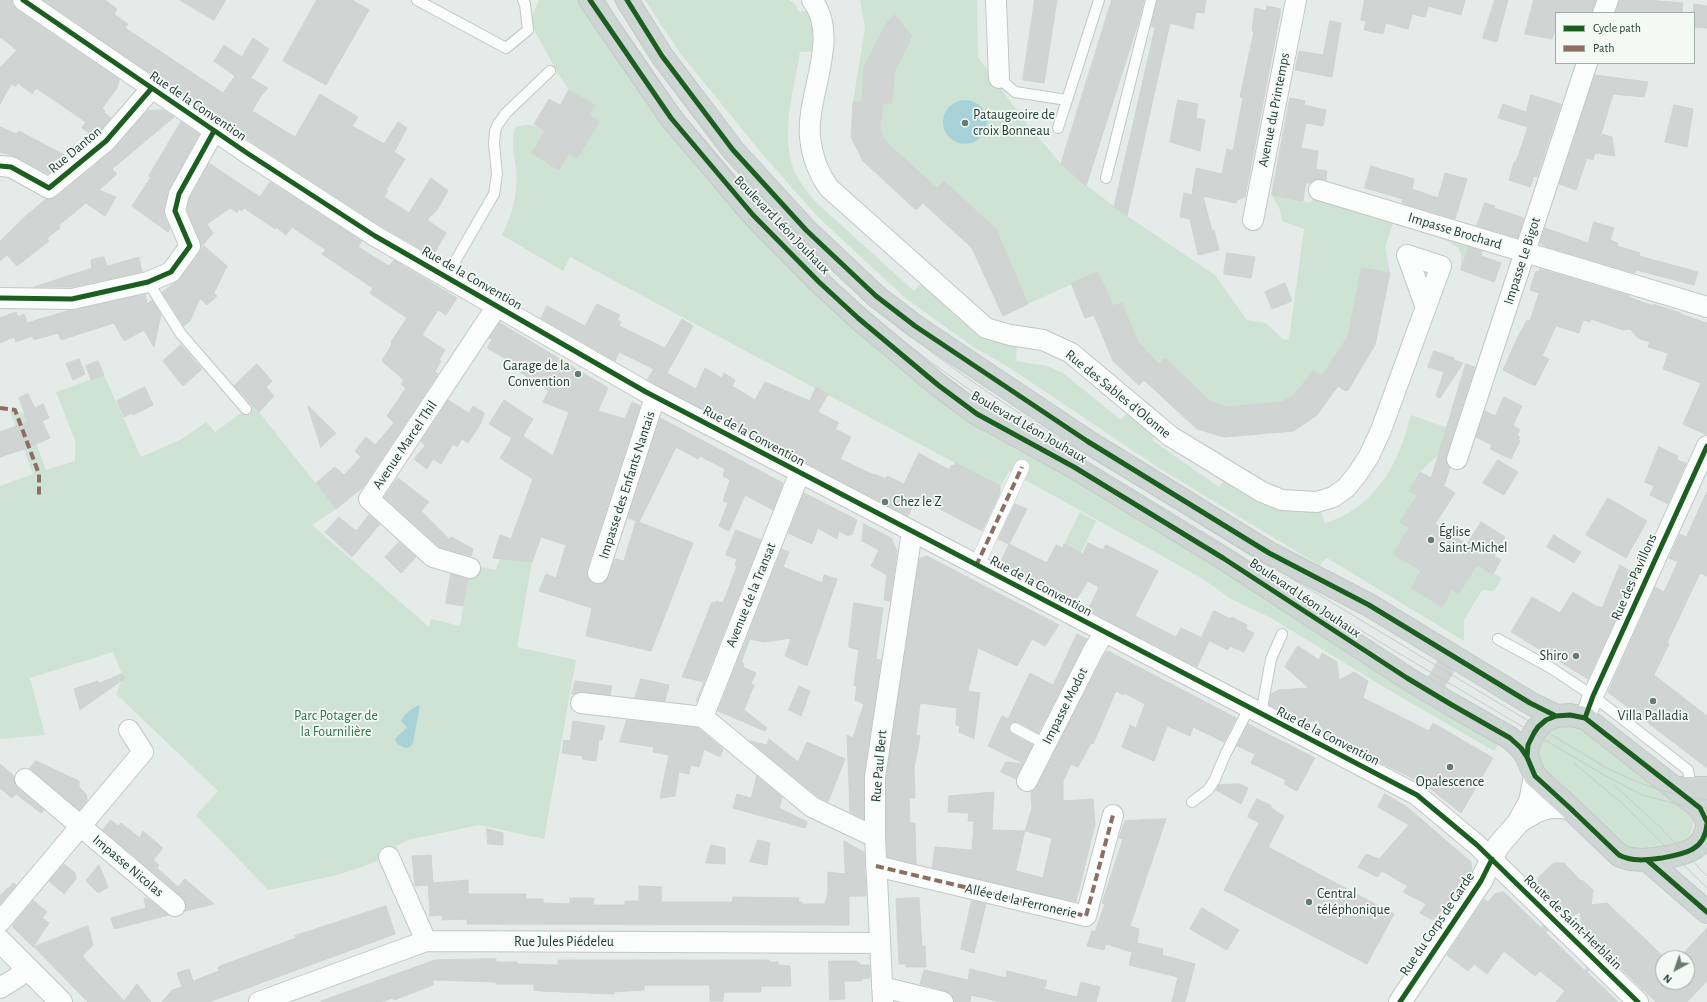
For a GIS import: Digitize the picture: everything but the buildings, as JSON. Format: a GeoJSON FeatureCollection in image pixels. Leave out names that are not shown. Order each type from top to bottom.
{"type":"FeatureCollection","features":[{"type":"Feature","properties":{"kind":"main road","name":"Boulevard Léon Jouhaux"},"geometry":{"type":"LineString","coordinates":[[590,0],[671,118],[753,215],[798,261],[858,318],[938,385],[977,414],[1081,471],[1229,562],[1407,678],[1510,738],[1521,748],[1531,766],[1570,808],[1619,855],[1629,860],[1647,860],[1685,854],[1706,834]]}},
{"type":"Feature","properties":{"kind":"main road","name":"Boulevard Léon Jouhaux"},"geometry":{"type":"LineString","coordinates":[[628,0],[662,56],[733,150],[806,230],[881,300],[916,326],[1088,441],[1270,553],[1369,605],[1530,703],[1556,716]]}},
{"type":"Feature","properties":{"kind":"main road"},"geometry":{"type":"LineString","coordinates":[[1531,766],[1528,745],[1538,726],[1546,720],[1556,716],[1570,715],[1585,718],[1689,788],[1700,808],[1706,834]]}},
{"type":"Feature","properties":{"kind":"main road"},"geometry":{"type":"LineString","coordinates":[[1647,860],[1707,912]]}},
{"type":"Feature","properties":{"kind":"street","name":"Rue de la Convention"},"geometry":{"type":"LineString","coordinates":[[23,0],[151,89],[375,236],[655,397],[1104,633],[1417,795],[1458,828],[1492,859]]}},
{"type":"Feature","properties":{"kind":"street","name":"Rue des Sables d'Olonne"},"geometry":{"type":"LineString","coordinates":[[812,0],[821,17],[824,32],[811,118],[810,137],[819,174],[829,188],[986,328],[1010,336],[1043,340],[1071,353],[1170,436],[1262,492],[1282,500],[1317,502],[1334,497],[1346,488],[1369,456],[1381,430],[1426,308]]}},
{"type":"Feature","properties":{"kind":"street"},"geometry":{"type":"LineString","coordinates":[[996,0],[999,78]]}},
{"type":"Feature","properties":{"kind":"street","name":"Avenue du Printemps"},"geometry":{"type":"LineString","coordinates":[[1253,220],[1296,0]]}},
{"type":"Feature","properties":{"kind":"street"},"geometry":{"type":"LineString","coordinates":[[1603,12],[1608,0]]}},
{"type":"Feature","properties":{"kind":"street","name":"Impasse Le Bigot"},"geometry":{"type":"LineString","coordinates":[[1457,459],[1587,64]]}},
{"type":"Feature","properties":{"kind":"street","name":"Rue Danton"},"geometry":{"type":"LineString","coordinates":[[0,166],[11,167],[49,188],[106,141],[151,89]]}},
{"type":"Feature","properties":{"kind":"street"},"geometry":{"type":"LineString","coordinates":[[0,298],[72,299],[148,282],[171,272],[190,246],[175,211],[179,194],[214,131]]}},
{"type":"Feature","properties":{"kind":"street","name":"Impasse Brochard"},"geometry":{"type":"LineString","coordinates":[[1319,190],[1707,307]]}},
{"type":"Feature","properties":{"kind":"street","name":"Avenue Marcel Thil"},"geometry":{"type":"LineString","coordinates":[[470,568],[433,557],[370,499],[497,306]]}},
{"type":"Feature","properties":{"kind":"street","name":"Impasse des Enfants Nantais"},"geometry":{"type":"LineString","coordinates":[[598,573],[655,397]]}},
{"type":"Feature","properties":{"kind":"street","name":"Rue des Pavillons"},"geometry":{"type":"LineString","coordinates":[[1585,718],[1593,696],[1707,446]]}},
{"type":"Feature","properties":{"kind":"street"},"geometry":{"type":"LineString","coordinates":[[976,566],[1022,467]]}},
{"type":"Feature","properties":{"kind":"street","name":"Avenue de la Transat"},"geometry":{"type":"LineString","coordinates":[[703,717],[796,482],[801,474]]}},
{"type":"Feature","properties":{"kind":"street","name":"Rue Paul Bert"},"geometry":{"type":"LineString","coordinates":[[883,995],[876,866],[875,777],[911,538],[914,532]]}},
{"type":"Feature","properties":{"kind":"street","name":"Impasse Modot"},"geometry":{"type":"LineString","coordinates":[[1027,781],[1093,651],[1104,633]]}},
{"type":"Feature","properties":{"kind":"street"},"geometry":{"type":"LineString","coordinates":[[581,703],[703,717],[812,807],[875,837]]}},
{"type":"Feature","properties":{"kind":"street","name":"Impasse Nicolas"},"geometry":{"type":"LineString","coordinates":[[0,922],[143,752],[129,730]]}},
{"type":"Feature","properties":{"kind":"street","name":"Rue du Corps de Garde"},"geometry":{"type":"LineString","coordinates":[[1400,1002],[1481,881],[1498,846],[1518,823],[1530,802],[1531,766]]}},
{"type":"Feature","properties":{"kind":"street","name":"Impasse Nicolas"},"geometry":{"type":"LineString","coordinates":[[25,779],[175,906]]}},
{"type":"Feature","properties":{"kind":"street","name":"Rue du Corps de Garde"},"geometry":{"type":"LineString","coordinates":[[1518,823],[1536,810],[1558,806],[1570,808]]}},
{"type":"Feature","properties":{"kind":"street","name":"Allée de la Ferronerie"},"geometry":{"type":"LineString","coordinates":[[876,866],[1086,916],[1113,814]]}},
{"type":"Feature","properties":{"kind":"street"},"geometry":{"type":"LineString","coordinates":[[390,857],[426,941]]}},
{"type":"Feature","properties":{"kind":"street","name":"Route de Saint-Herblain"},"geometry":{"type":"LineString","coordinates":[[1492,859],[1632,1000]]}},
{"type":"Feature","properties":{"kind":"street"},"geometry":{"type":"LineString","coordinates":[[0,941],[61,1002]]}},
{"type":"Feature","properties":{"kind":"street","name":"Rue Jules Piédeleu"},"geometry":{"type":"LineString","coordinates":[[259,1002],[426,941],[880,942]]}},
{"type":"Feature","properties":{"kind":"street"},"geometry":{"type":"LineString","coordinates":[[0,988],[18,977],[25,967]]}},
{"type":"Feature","properties":{"kind":"street"},"geometry":{"type":"LineString","coordinates":[[883,995],[943,1002]]}},
{"type":"Feature","properties":{"kind":"lane"},"geometry":{"type":"LineString","coordinates":[[417,0],[506,48],[528,30],[525,4],[523,0]]}},
{"type":"Feature","properties":{"kind":"lane"},"geometry":{"type":"LineString","coordinates":[[1058,128],[1099,0]]}},
{"type":"Feature","properties":{"kind":"lane"},"geometry":{"type":"LineString","coordinates":[[1106,178],[1151,0]]}},
{"type":"Feature","properties":{"kind":"lane"},"geometry":{"type":"LineString","coordinates":[[446,277],[494,194],[497,174],[494,144],[495,131],[498,124],[506,113],[550,71]]}},
{"type":"Feature","properties":{"kind":"lane"},"geometry":{"type":"LineString","coordinates":[[999,78],[1015,92],[1067,100]]}},
{"type":"Feature","properties":{"kind":"lane"},"geometry":{"type":"LineString","coordinates":[[148,282],[181,334],[246,409]]}},
{"type":"Feature","properties":{"kind":"lane"},"geometry":{"type":"LineString","coordinates":[[1192,802],[1208,790],[1214,781],[1226,753],[1255,711],[1271,659],[1282,634]]}},
{"type":"Feature","properties":{"kind":"lane"},"geometry":{"type":"LineString","coordinates":[[1498,639],[1551,668],[1593,696],[1688,770],[1690,779],[1689,788]]}},
{"type":"Feature","properties":{"kind":"lane"},"geometry":{"type":"LineString","coordinates":[[1015,728],[1045,744]]}},
{"type":"Feature","properties":{"kind":"green space"},"geometry":{"type":"Polygon","coordinates":[[[539,0],[578,0],[610,50],[663,124],[703,175],[739,216],[835,312],[882,354],[926,389],[990,435],[1067,476],[1501,741],[1494,751],[1392,692],[1271,618],[1231,599],[1203,579],[1009,471],[1000,487],[570,257],[563,271],[502,235],[514,203],[516,168],[513,143],[515,128],[523,125],[530,125],[545,131],[533,153],[559,169],[569,153],[577,157],[599,122],[589,115],[595,105],[569,90],[557,72],[530,22],[539,0]]]}},
{"type":"Feature","properties":{"kind":"green space"},"geometry":{"type":"Polygon","coordinates":[[[645,0],[789,0],[795,4],[799,12],[810,9],[817,51],[800,52],[790,104],[788,144],[794,170],[800,182],[813,199],[914,291],[921,283],[978,332],[995,341],[1017,347],[1016,361],[1047,366],[1063,373],[1121,420],[1128,411],[1156,433],[1152,440],[1219,487],[1224,481],[1258,501],[1281,510],[1293,512],[1320,509],[1325,523],[1337,519],[1359,506],[1385,478],[1397,456],[1411,415],[1448,428],[1438,455],[1420,472],[1409,491],[1422,500],[1409,528],[1393,554],[1422,572],[1411,588],[1442,607],[1451,589],[1460,593],[1477,565],[1502,578],[1494,591],[1482,590],[1464,620],[1464,641],[1327,558],[1319,565],[1159,468],[1010,368],[972,346],[904,297],[818,217],[763,155],[680,53],[645,0]]]}},
{"type":"Feature","properties":{"kind":"green space"},"geometry":{"type":"Polygon","coordinates":[[[860,0],[977,0],[978,57],[1026,123],[1061,164],[1074,176],[1127,216],[1215,275],[1247,320],[1266,323],[1284,340],[1289,339],[1304,229],[1282,221],[1280,210],[1272,195],[1311,203],[1314,194],[1471,241],[1461,270],[1461,253],[1453,244],[1437,237],[1393,224],[1385,247],[1390,273],[1362,268],[1348,336],[1322,376],[1313,370],[1295,394],[1282,402],[1228,407],[1211,402],[1165,358],[1159,364],[1138,342],[1122,303],[1113,306],[1098,272],[1028,304],[996,229],[944,181],[937,188],[887,143],[880,130],[883,103],[892,103],[894,74],[910,40],[913,37],[895,15],[886,24],[864,67],[862,101],[853,102],[865,28],[860,0]]]}},
{"type":"Feature","properties":{"kind":"green space","name":"Parc Potager de la Fournilière"},"geometry":{"type":"Polygon","coordinates":[[[104,375],[141,457],[182,439],[206,422],[215,432],[252,405],[336,509],[312,525],[429,627],[431,619],[460,626],[471,565],[496,570],[500,559],[532,562],[517,647],[576,660],[544,839],[479,825],[408,840],[397,846],[395,855],[338,875],[268,890],[196,815],[218,791],[116,694],[123,676],[113,652],[30,678],[45,735],[0,739],[0,486],[33,474],[10,412],[25,413],[46,470],[75,461],[75,440],[56,392],[104,375]]]}},
{"type":"Feature","properties":{"kind":"green space"},"geometry":{"type":"Polygon","coordinates":[[[1080,512],[1096,521],[1076,564],[1064,544],[1080,512]]]}},
{"type":"Feature","properties":{"kind":"green space"},"geometry":{"type":"Polygon","coordinates":[[[1575,724],[1690,812],[1693,820],[1693,828],[1684,843],[1640,851],[1628,848],[1545,777],[1536,756],[1544,735],[1552,729],[1575,724]]]}},
{"type":"Feature","properties":{"kind":"water","name":"Pataugeoire de croix Bonneau"},"geometry":{"type":"Polygon","coordinates":[[[969,100],[974,101],[981,106],[986,113],[986,131],[981,138],[974,143],[961,144],[956,143],[949,138],[944,131],[943,118],[944,113],[949,106],[956,101],[969,100]]]}},
{"type":"Feature","properties":{"kind":"water"},"geometry":{"type":"Polygon","coordinates":[[[420,705],[413,743],[410,747],[406,748],[397,744],[395,739],[407,727],[401,721],[409,711],[420,705]]]}},
{"type":"Feature","properties":{"kind":"tram line"},"geometry":{"type":"LineString","coordinates":[[605,0],[638,52],[674,102],[752,197],[794,242],[838,284],[884,325],[932,363],[986,401],[1041,436],[1395,651],[1604,775],[1642,795],[1685,806],[1707,808]]}},
{"type":"Feature","properties":{"kind":"tram line"},"geometry":{"type":"LineString","coordinates":[[614,0],[662,72],[692,112],[755,189],[824,261],[899,327],[938,357],[1045,430],[1605,767],[1654,788],[1707,800]]}},
{"type":"Feature","properties":{"kind":"tram line"},"geometry":{"type":"LineString","coordinates":[[1574,763],[1625,806],[1707,888]]}},
{"type":"Feature","properties":{"kind":"tram line"},"geometry":{"type":"LineString","coordinates":[[1614,785],[1660,827],[1707,876]]}},
{"type":"Feature","properties":{"kind":"marked path"},"geometry":{"type":"LineString","coordinates":[[0,408],[15,410],[39,474],[39,498]]}},
{"type":"Feature","properties":{"kind":"marked path"},"geometry":{"type":"LineString","coordinates":[[976,566],[1022,467]]}},
{"type":"Feature","properties":{"kind":"marked path"},"geometry":{"type":"LineString","coordinates":[[876,866],[1086,916],[1113,815]]}},
{"type":"Feature","properties":{"kind":"cycle path"},"geometry":{"type":"LineString","coordinates":[[23,0],[247,153],[375,236],[646,392],[1417,795],[1477,845],[1638,1002]]}},
{"type":"Feature","properties":{"kind":"cycle path"},"geometry":{"type":"LineString","coordinates":[[590,0],[671,118],[753,215],[819,282],[858,318],[938,385],[977,414],[1074,467],[1223,558],[1407,678],[1510,738],[1521,748],[1527,757]]}},
{"type":"Feature","properties":{"kind":"cycle path"},"geometry":{"type":"LineString","coordinates":[[627,0],[662,56],[733,150],[806,230],[876,296],[915,326],[1087,441],[1269,553],[1369,605],[1530,703],[1556,716]]}},
{"type":"Feature","properties":{"kind":"cycle path"},"geometry":{"type":"LineString","coordinates":[[0,166],[11,167],[49,188],[106,141],[151,89]]}},
{"type":"Feature","properties":{"kind":"cycle path"},"geometry":{"type":"LineString","coordinates":[[0,298],[72,299],[148,282],[171,272],[190,246],[175,211],[179,194],[214,131]]}},
{"type":"Feature","properties":{"kind":"cycle path"},"geometry":{"type":"LineString","coordinates":[[1585,718],[1593,696],[1707,446]]}},
{"type":"Feature","properties":{"kind":"cycle path"},"geometry":{"type":"LineString","coordinates":[[1707,822],[1700,808],[1585,718],[1570,715],[1556,716],[1546,720],[1538,727],[1528,745],[1527,757],[1535,776],[1619,855],[1629,859],[1645,860],[1685,853],[1698,846],[1705,833],[1707,824]]}},
{"type":"Feature","properties":{"kind":"cycle path"},"geometry":{"type":"LineString","coordinates":[[1400,1002],[1481,881],[1492,859]]}},
{"type":"Feature","properties":{"kind":"cycle path"},"geometry":{"type":"LineString","coordinates":[[1647,860],[1707,912]]}},
{"type":"Feature","properties":{"kind":"place","name":"Pataugeoire de croix Bonneau"},"geometry":{"type":"Point","coordinates":[965,123]}},
{"type":"Feature","properties":{"kind":"place","name":"Garage de la Convention"},"geometry":{"type":"Point","coordinates":[578,374]}},
{"type":"Feature","properties":{"kind":"place","name":"Chez le Z"},"geometry":{"type":"Point","coordinates":[885,502]}},
{"type":"Feature","properties":{"kind":"place","name":"Église Saint-Michel"},"geometry":{"type":"Point","coordinates":[1431,540]}},
{"type":"Feature","properties":{"kind":"place","name":"Shiro"},"geometry":{"type":"Point","coordinates":[1576,656]}},
{"type":"Feature","properties":{"kind":"place","name":"Villa Palladia"},"geometry":{"type":"Point","coordinates":[1653,701]}},
{"type":"Feature","properties":{"kind":"place","name":"Opalescence"},"geometry":{"type":"Point","coordinates":[1450,767]}},
{"type":"Feature","properties":{"kind":"place","name":"Central téléphonique"},"geometry":{"type":"Point","coordinates":[1309,902]}}]}
